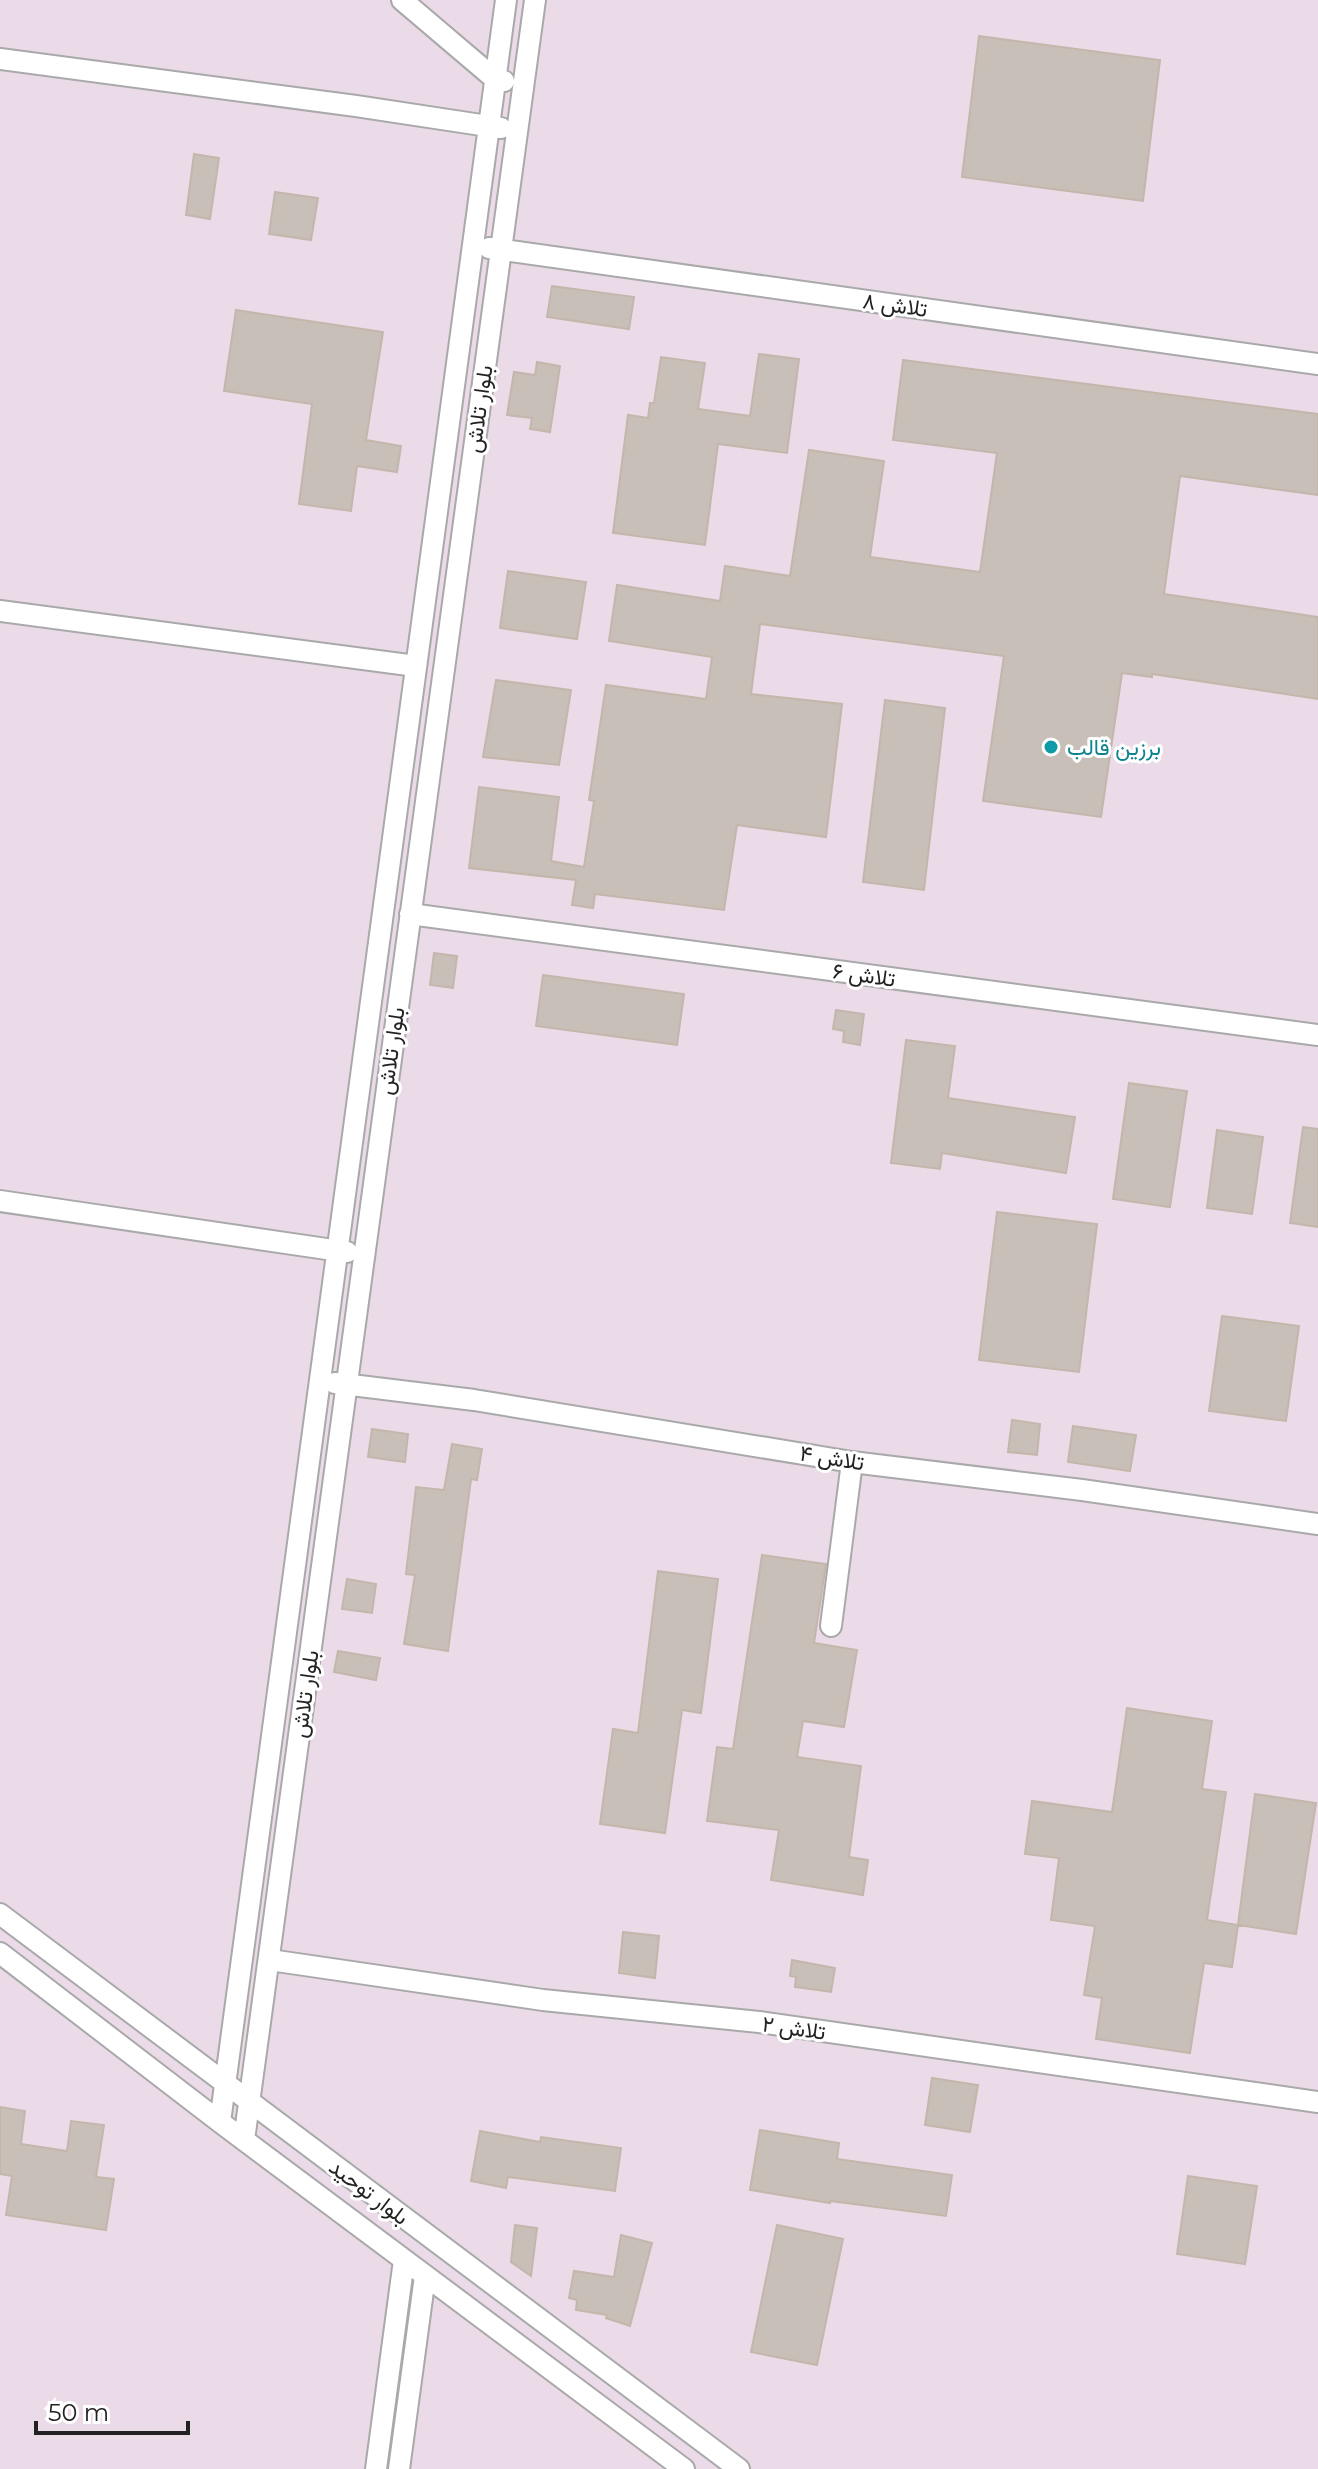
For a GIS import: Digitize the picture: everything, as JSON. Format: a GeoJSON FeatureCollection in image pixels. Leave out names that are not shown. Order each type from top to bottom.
{"type":"FeatureCollection","features":[{"type":"Feature","properties":{"kind":"street"},"geometry":{"type":"LineString","coordinates":[[402,0],[495,79],[524,84]]}},
{"type":"Feature","properties":{"kind":"street","name":"بلوار تلاش"},"geometry":{"type":"LineString","coordinates":[[220,2122],[506,0]]}},
{"type":"Feature","properties":{"kind":"street","name":"بلوار تلاش"},"geometry":{"type":"LineString","coordinates":[[244,2140],[535,0]]}},
{"type":"Feature","properties":{"kind":"street"},"geometry":{"type":"LineString","coordinates":[[0,59],[356,106],[517,131]]}},
{"type":"Feature","properties":{"kind":"street","name":"تلاش ۸"},"geometry":{"type":"LineString","coordinates":[[473,246],[1318,364]]}},
{"type":"Feature","properties":{"kind":"street"},"geometry":{"type":"LineString","coordinates":[[0,611],[416,666]]}},
{"type":"Feature","properties":{"kind":"street","name":"تلاش ۶"},"geometry":{"type":"LineString","coordinates":[[410,914],[1318,1035]]}},
{"type":"Feature","properties":{"kind":"street"},"geometry":{"type":"LineString","coordinates":[[0,1201],[363,1254]]}},
{"type":"Feature","properties":{"kind":"street","name":"تلاش ۴"},"geometry":{"type":"LineString","coordinates":[[319,1381],[474,1400],[852,1462],[1082,1490],[1318,1524]]}},
{"type":"Feature","properties":{"kind":"street"},"geometry":{"type":"LineString","coordinates":[[831,1626],[852,1462]]}},
{"type":"Feature","properties":{"kind":"street","name":"بلوار توحید"},"geometry":{"type":"LineString","coordinates":[[0,1914],[739,2469]]}},
{"type":"Feature","properties":{"kind":"street","name":"بلوار توحید"},"geometry":{"type":"LineString","coordinates":[[0,1953],[220,2122],[684,2469]]}},
{"type":"Feature","properties":{"kind":"street","name":"تلاش ۲"},"geometry":{"type":"LineString","coordinates":[[270,1960],[543,2000],[759,2022],[1318,2102]]}},
{"type":"Feature","properties":{"kind":"street"},"geometry":{"type":"LineString","coordinates":[[231,2037],[259,2042]]}},
{"type":"Feature","properties":{"kind":"street"},"geometry":{"type":"LineString","coordinates":[[376,2469],[404,2260]]}},
{"type":"Feature","properties":{"kind":"street"},"geometry":{"type":"LineString","coordinates":[[399,2469],[425,2276]]}},
{"type":"Feature","properties":{"kind":"street"},"geometry":{"type":"LineString","coordinates":[[390,2364],[413,2367]]}},
{"type":"Feature","properties":{"kind":"shaded area"},"geometry":{"type":"Polygon","coordinates":[[[0,0],[1318,0],[1318,2469],[0,2469],[0,0]]]}},
{"type":"Feature","properties":{"kind":"building"},"geometry":{"type":"Polygon","coordinates":[[[979,36],[1160,60],[1143,201],[962,177],[979,36]]]}},
{"type":"Feature","properties":{"kind":"building"},"geometry":{"type":"Polygon","coordinates":[[[194,154],[219,158],[210,219],[186,215],[194,154]]]}},
{"type":"Feature","properties":{"kind":"building"},"geometry":{"type":"Polygon","coordinates":[[[275,192],[318,198],[311,240],[269,234],[275,192]]]}},
{"type":"Feature","properties":{"kind":"building"},"geometry":{"type":"Polygon","coordinates":[[[552,286],[634,297],[629,329],[547,317],[552,286]]]}},
{"type":"Feature","properties":{"kind":"building"},"geometry":{"type":"Polygon","coordinates":[[[236,310],[383,332],[366,440],[401,446],[397,472],[357,466],[351,511],[299,504],[312,404],[224,391],[236,310]]]}},
{"type":"Feature","properties":{"kind":"building"},"geometry":{"type":"Polygon","coordinates":[[[759,354],[799,359],[787,453],[718,444],[705,545],[613,533],[628,415],[648,418],[650,403],[654,403],[661,357],[705,363],[698,409],[750,416],[759,354]]]}},
{"type":"Feature","properties":{"kind":"building"},"geometry":{"type":"Polygon","coordinates":[[[903,360],[1318,414],[1318,495],[1180,476],[1164,594],[1318,617],[1318,699],[1152,674],[1152,677],[1122,673],[1101,817],[983,801],[1004,656],[760,624],[751,694],[842,704],[826,837],[737,825],[724,910],[595,894],[593,908],[572,905],[576,880],[469,868],[479,787],[559,797],[551,861],[584,867],[594,801],[589,800],[606,685],[706,699],[712,657],[609,641],[617,585],[720,601],[725,566],[790,576],[809,450],[884,461],[870,557],[980,572],[997,453],[893,440],[903,360]]]}},
{"type":"Feature","properties":{"kind":"building"},"geometry":{"type":"Polygon","coordinates":[[[537,362],[560,366],[550,432],[530,429],[532,418],[507,415],[514,372],[535,375],[537,362]]]}},
{"type":"Feature","properties":{"kind":"building"},"geometry":{"type":"Polygon","coordinates":[[[508,571],[586,582],[577,639],[500,628],[508,571]]]}},
{"type":"Feature","properties":{"kind":"building"},"geometry":{"type":"Polygon","coordinates":[[[496,680],[571,690],[559,765],[483,757],[496,680]]]}},
{"type":"Feature","properties":{"kind":"building"},"geometry":{"type":"Polygon","coordinates":[[[885,700],[945,708],[924,890],[863,882],[885,700]]]}},
{"type":"Feature","properties":{"kind":"building"},"geometry":{"type":"Polygon","coordinates":[[[434,953],[457,956],[453,988],[430,985],[434,953]]]}},
{"type":"Feature","properties":{"kind":"building"},"geometry":{"type":"Polygon","coordinates":[[[543,975],[684,994],[677,1045],[536,1026],[543,975]]]}},
{"type":"Feature","properties":{"kind":"building"},"geometry":{"type":"Polygon","coordinates":[[[836,1010],[864,1014],[860,1045],[843,1042],[844,1031],[833,1029],[836,1010]]]}},
{"type":"Feature","properties":{"kind":"building"},"geometry":{"type":"Polygon","coordinates":[[[906,1040],[955,1046],[948,1098],[1075,1117],[1066,1173],[942,1153],[940,1169],[891,1163],[906,1040]]]}},
{"type":"Feature","properties":{"kind":"building"},"geometry":{"type":"Polygon","coordinates":[[[1129,1083],[1187,1091],[1170,1207],[1113,1199],[1129,1083]]]}},
{"type":"Feature","properties":{"kind":"building"},"geometry":{"type":"Polygon","coordinates":[[[1303,1127],[1318,1129],[1318,1227],[1290,1223],[1303,1127]]]}},
{"type":"Feature","properties":{"kind":"building"},"geometry":{"type":"Polygon","coordinates":[[[1217,1130],[1263,1137],[1252,1214],[1207,1208],[1217,1130]]]}},
{"type":"Feature","properties":{"kind":"building"},"geometry":{"type":"Polygon","coordinates":[[[997,1212],[1097,1224],[1079,1372],[979,1360],[997,1212]]]}},
{"type":"Feature","properties":{"kind":"building"},"geometry":{"type":"Polygon","coordinates":[[[1222,1316],[1299,1326],[1286,1421],[1209,1411],[1222,1316]]]}},
{"type":"Feature","properties":{"kind":"building"},"geometry":{"type":"Polygon","coordinates":[[[1012,1420],[1040,1424],[1037,1455],[1008,1452],[1012,1420]]]}},
{"type":"Feature","properties":{"kind":"building"},"geometry":{"type":"Polygon","coordinates":[[[1073,1426],[1136,1435],[1130,1471],[1068,1462],[1073,1426]]]}},
{"type":"Feature","properties":{"kind":"building"},"geometry":{"type":"Polygon","coordinates":[[[372,1429],[408,1434],[405,1462],[368,1457],[372,1429]]]}},
{"type":"Feature","properties":{"kind":"building"},"geometry":{"type":"Polygon","coordinates":[[[452,1444],[482,1449],[477,1480],[471,1479],[448,1651],[404,1644],[415,1575],[406,1574],[416,1487],[444,1490],[452,1444]]]}},
{"type":"Feature","properties":{"kind":"building"},"geometry":{"type":"Polygon","coordinates":[[[762,1555],[826,1564],[814,1643],[857,1650],[844,1727],[803,1721],[797,1757],[861,1766],[849,1857],[868,1860],[863,1895],[771,1880],[779,1830],[707,1821],[717,1747],[733,1749],[762,1555]]]}},
{"type":"Feature","properties":{"kind":"building"},"geometry":{"type":"Polygon","coordinates":[[[658,1571],[718,1579],[701,1713],[682,1710],[665,1833],[600,1824],[613,1729],[638,1733],[658,1571]]]}},
{"type":"Feature","properties":{"kind":"building"},"geometry":{"type":"Polygon","coordinates":[[[347,1579],[376,1584],[372,1613],[342,1609],[347,1579]]]}},
{"type":"Feature","properties":{"kind":"building"},"geometry":{"type":"Polygon","coordinates":[[[338,1651],[380,1658],[376,1680],[334,1672],[338,1651]]]}},
{"type":"Feature","properties":{"kind":"building"},"geometry":{"type":"Polygon","coordinates":[[[1127,1708],[1212,1721],[1202,1789],[1226,1792],[1207,1920],[1238,1925],[1232,1967],[1204,1963],[1190,2053],[1096,2039],[1102,1998],[1084,1995],[1095,1926],[1051,1920],[1059,1858],[1025,1854],[1032,1801],[1112,1812],[1127,1708]]]}},
{"type":"Feature","properties":{"kind":"building"},"geometry":{"type":"Polygon","coordinates":[[[1255,1794],[1316,1803],[1296,1934],[1238,1925],[1255,1794]]]}},
{"type":"Feature","properties":{"kind":"building"},"geometry":{"type":"Polygon","coordinates":[[[623,1932],[659,1936],[655,1978],[619,1973],[623,1932]]]}},
{"type":"Feature","properties":{"kind":"building"},"geometry":{"type":"Polygon","coordinates":[[[792,1960],[835,1968],[831,1992],[795,1987],[796,1977],[790,1976],[792,1960]]]}},
{"type":"Feature","properties":{"kind":"building"},"geometry":{"type":"Polygon","coordinates":[[[932,2078],[978,2085],[970,2132],[925,2125],[932,2078]]]}},
{"type":"Feature","properties":{"kind":"building"},"geometry":{"type":"Polygon","coordinates":[[[0,2107],[25,2111],[21,2144],[67,2151],[71,2121],[104,2125],[96,2177],[114,2179],[106,2230],[6,2215],[12,2176],[0,2174],[0,2107]]]}},
{"type":"Feature","properties":{"kind":"building"},"geometry":{"type":"Polygon","coordinates":[[[760,2130],[839,2143],[837,2159],[952,2175],[946,2216],[750,2190],[760,2130]]]}},
{"type":"Feature","properties":{"kind":"building"},"geometry":{"type":"Polygon","coordinates":[[[480,2131],[540,2142],[541,2137],[621,2148],[615,2191],[508,2177],[506,2188],[471,2181],[480,2131]]]}},
{"type":"Feature","properties":{"kind":"building"},"geometry":{"type":"Polygon","coordinates":[[[1188,2176],[1257,2186],[1245,2264],[1177,2254],[1188,2176]]]}},
{"type":"Feature","properties":{"kind":"building"},"geometry":{"type":"Polygon","coordinates":[[[515,2225],[537,2228],[531,2276],[511,2262],[515,2225]]]}},
{"type":"Feature","properties":{"kind":"building"},"geometry":{"type":"Polygon","coordinates":[[[777,2225],[843,2239],[817,2365],[751,2352],[777,2225]]]}},
{"type":"Feature","properties":{"kind":"building"},"geometry":{"type":"Polygon","coordinates":[[[621,2235],[652,2243],[630,2326],[606,2318],[607,2315],[576,2310],[577,2300],[569,2298],[574,2271],[614,2277],[621,2235]]]}},
{"type":"Feature","properties":{"kind":"place","name":"برزین قالب"},"geometry":{"type":"Point","coordinates":[1051,747]}}]}
